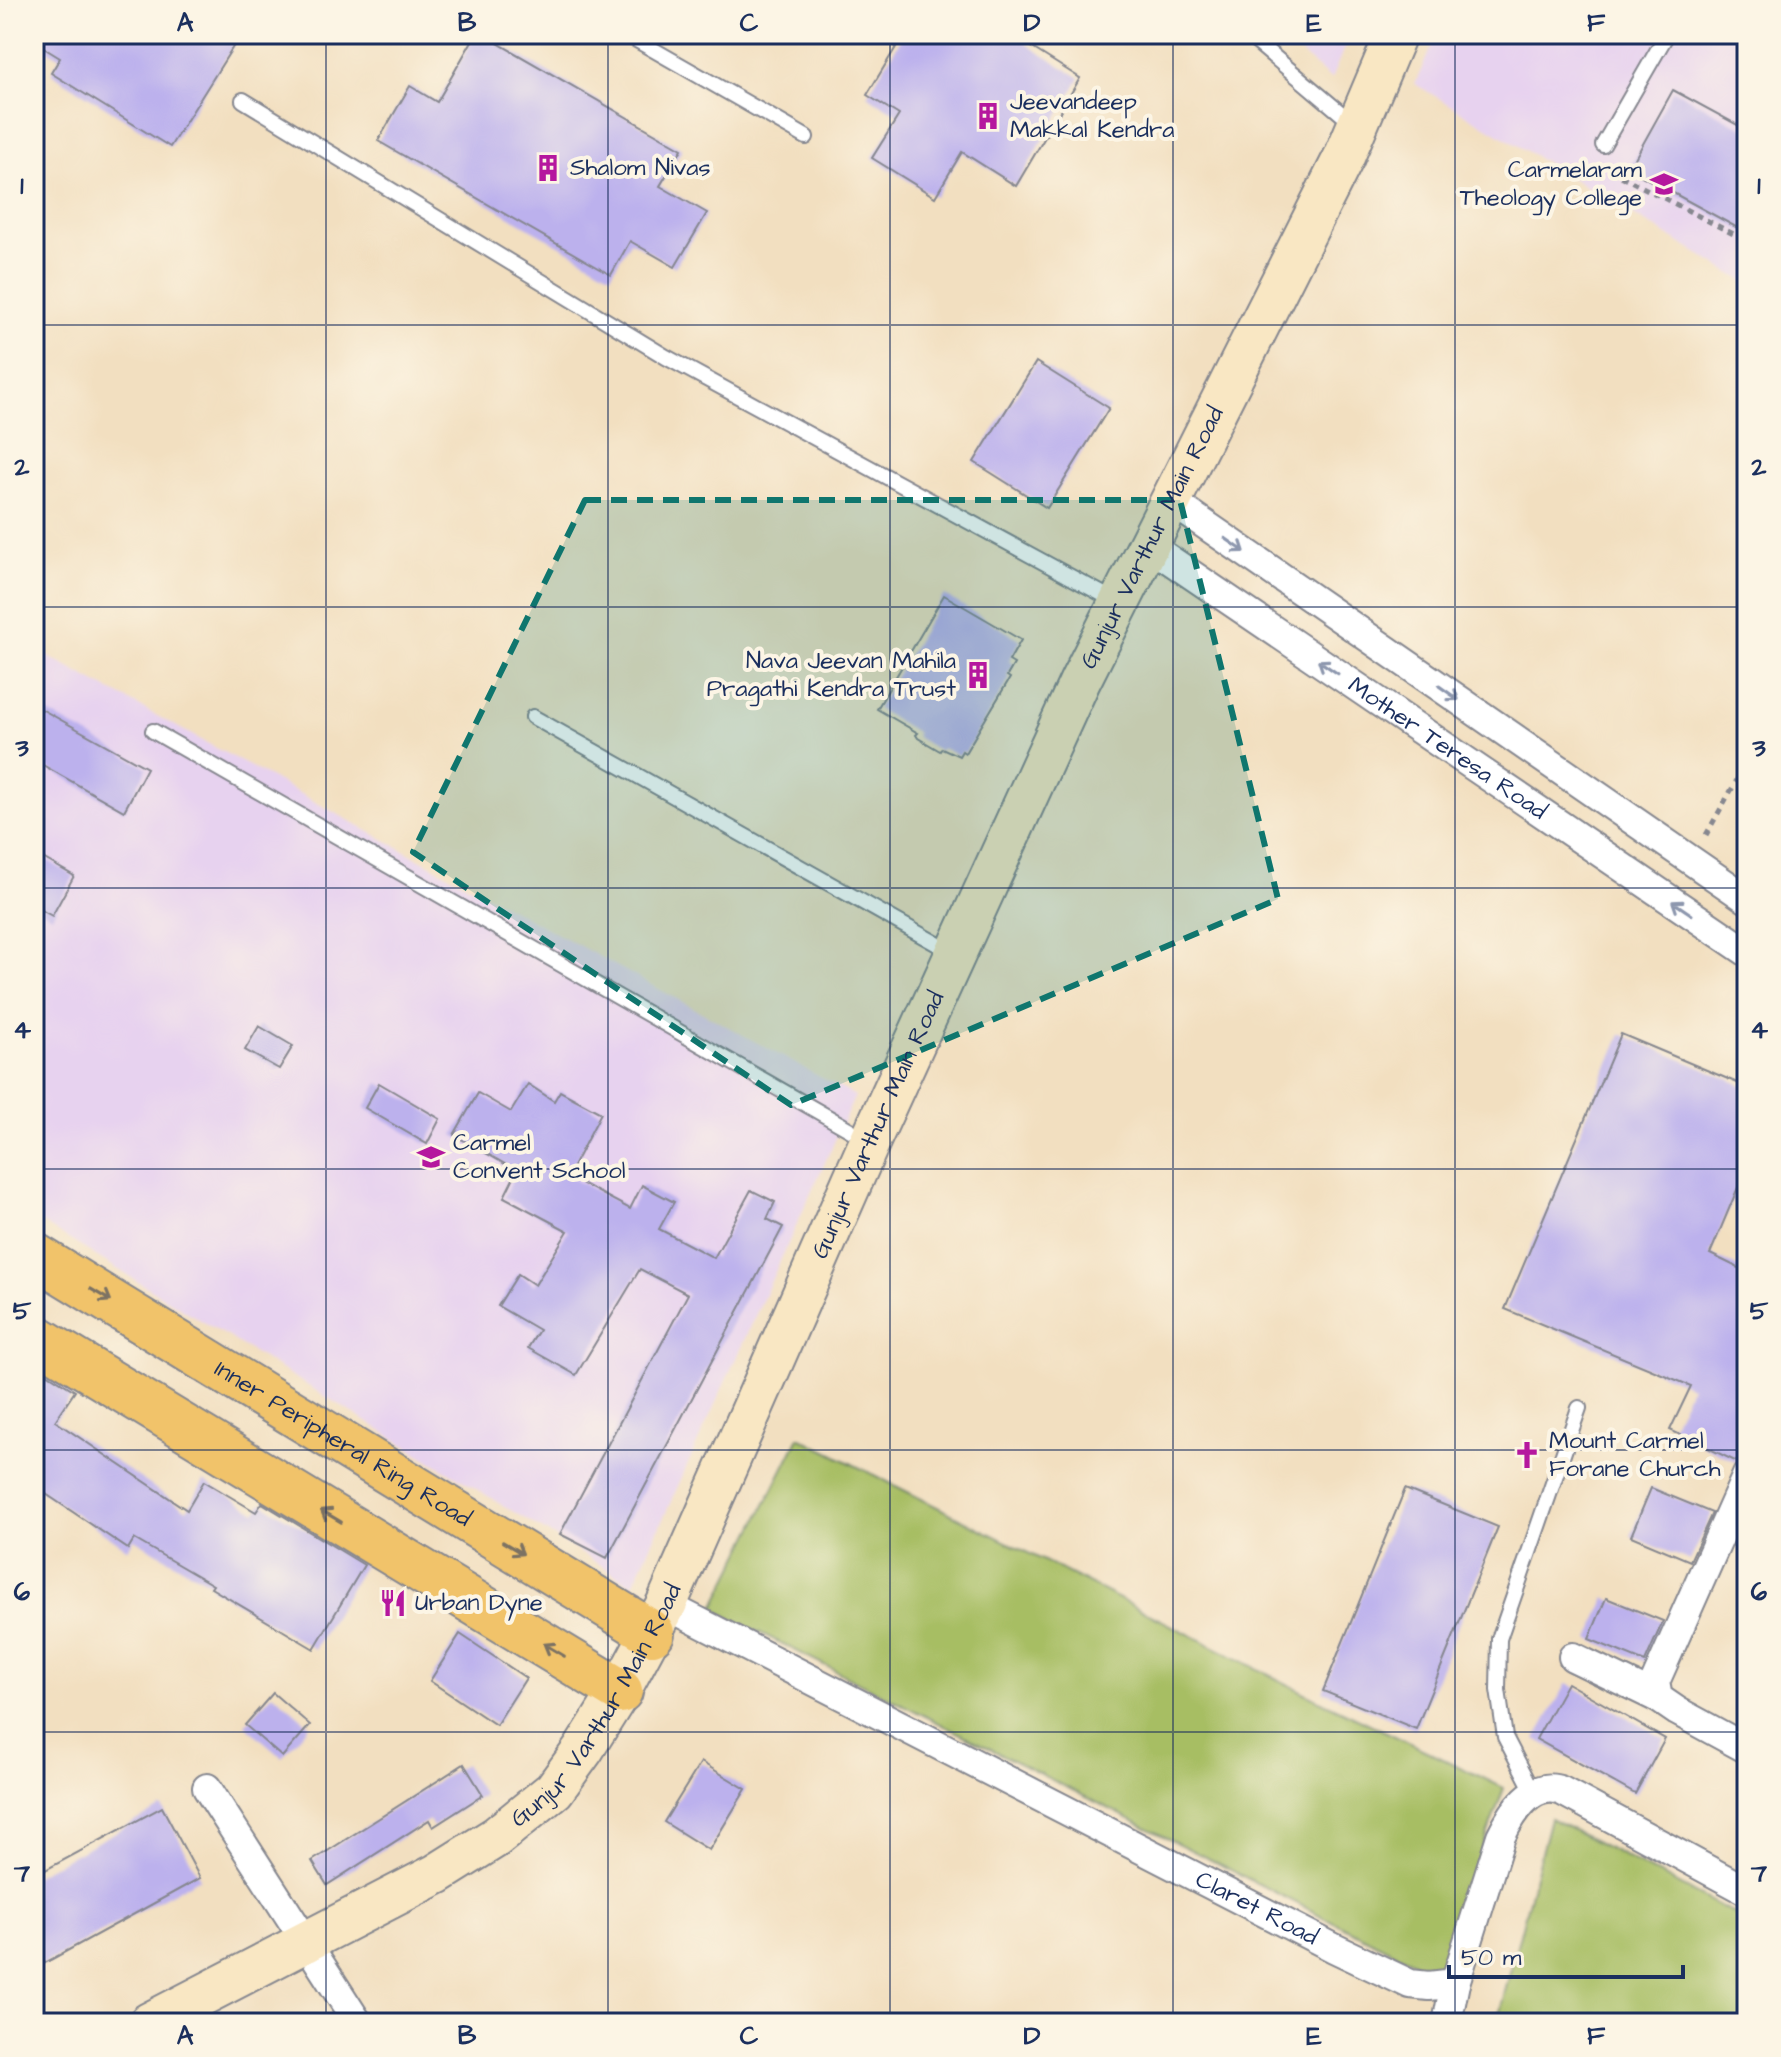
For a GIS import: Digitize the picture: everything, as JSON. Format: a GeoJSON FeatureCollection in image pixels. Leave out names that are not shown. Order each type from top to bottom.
{"type":"FeatureCollection","features":[{"type":"Feature","properties":{"kind":"main road","name":"Gunjur Varthur Main Road"},"geometry":{"type":"LineString","coordinates":[[149,2023],[437,1874],[496,1837],[554,1790],[620,1691],[659,1619],[870,1141],[1080,681],[1344,157],[1396,34]]}},
{"type":"Feature","properties":{"kind":"main road","name":"Inner Peripheral Ring Road"},"geometry":{"type":"LineString","coordinates":[[34,1255],[659,1619]]}},
{"type":"Feature","properties":{"kind":"main road"},"geometry":{"type":"LineString","coordinates":[[34,1336],[620,1691]]}},
{"type":"Feature","properties":{"kind":"street","name":"Mother Teresa Road"},"geometry":{"type":"LineString","coordinates":[[1171,501],[1747,899]]}},
{"type":"Feature","properties":{"kind":"street","name":"Mother Teresa Road"},"geometry":{"type":"LineString","coordinates":[[1148,545],[1747,952]]}},
{"type":"Feature","properties":{"kind":"street"},"geometry":{"type":"LineString","coordinates":[[1658,1698],[1655,1682],[1737,1526],[1747,1475]]}},
{"type":"Feature","properties":{"kind":"street","name":"Claret Road"},"geometry":{"type":"LineString","coordinates":[[659,1619],[1410,1984],[1429,1986],[1455,1983]]}},
{"type":"Feature","properties":{"kind":"street"},"geometry":{"type":"LineString","coordinates":[[1573,1657],[1658,1698],[1747,1749]]}},
{"type":"Feature","properties":{"kind":"street"},"geometry":{"type":"LineString","coordinates":[[207,1788],[358,2023]]}},
{"type":"Feature","properties":{"kind":"street"},"geometry":{"type":"LineString","coordinates":[[1447,2023],[1455,1983],[1501,1836],[1513,1814],[1534,1793],[1547,1788],[1562,1791],[1747,1891]]}},
{"type":"Feature","properties":{"kind":"lane"},"geometry":{"type":"LineString","coordinates":[[626,34],[806,137]]}},
{"type":"Feature","properties":{"kind":"lane"},"geometry":{"type":"LineString","coordinates":[[1247,34],[1356,126]]}},
{"type":"Feature","properties":{"kind":"lane"},"geometry":{"type":"LineString","coordinates":[[1603,145],[1667,34]]}},
{"type":"Feature","properties":{"kind":"lane"},"geometry":{"type":"LineString","coordinates":[[243,100],[666,357],[1119,603]]}},
{"type":"Feature","properties":{"kind":"lane"},"geometry":{"type":"LineString","coordinates":[[533,717],[955,954]]}},
{"type":"Feature","properties":{"kind":"lane"},"geometry":{"type":"LineString","coordinates":[[153,731],[870,1141]]}},
{"type":"Feature","properties":{"kind":"lane"},"geometry":{"type":"LineString","coordinates":[[1534,1793],[1505,1737],[1498,1690],[1499,1639],[1579,1408]]}},
{"type":"Feature","properties":{"kind":"path"},"geometry":{"type":"LineString","coordinates":[[1621,176],[1747,241]]}},
{"type":"Feature","properties":{"kind":"path"},"geometry":{"type":"LineString","coordinates":[[1691,860],[1747,762]]}},
{"type":"Feature","properties":{"kind":"highlighted area"},"geometry":{"type":"Polygon","coordinates":[[[585,500],[1180,500],[1278,899],[791,1105],[413,852],[585,500]]]}},
{"type":"Feature","properties":{"kind":"shaded area"},"geometry":{"type":"Polygon","coordinates":[[[1278,34],[1350,34],[1331,79],[1278,34]]]}},
{"type":"Feature","properties":{"kind":"shaded area","name":"Carmelaram Theology College"},"geometry":{"type":"Polygon","coordinates":[[[1437,34],[1747,34],[1747,283],[1415,84],[1437,34]]]}},
{"type":"Feature","properties":{"kind":"shaded area","name":"Carmel Convent School"},"geometry":{"type":"Polygon","coordinates":[[[34,649],[855,1096],[633,1585],[34,1218],[34,649]]]}},
{"type":"Feature","properties":{"kind":"green space"},"geometry":{"type":"Polygon","coordinates":[[[799,1437],[1309,1695],[1504,1788],[1437,1974],[713,1609],[799,1437]]]}},
{"type":"Feature","properties":{"kind":"green space"},"geometry":{"type":"Polygon","coordinates":[[[1550,1818],[1747,1920],[1747,2023],[1497,2023],[1550,1818]]]}},
{"type":"Feature","properties":{"kind":"building"},"geometry":{"type":"Polygon","coordinates":[[[34,34],[241,34],[170,147],[51,73],[60,58],[34,42],[34,34]]]}},
{"type":"Feature","properties":{"kind":"building","name":"Shalom Nivas"},"geometry":{"type":"Polygon","coordinates":[[[476,34],[482,34],[682,149],[660,186],[707,213],[675,267],[630,241],[611,275],[378,141],[410,86],[437,102],[476,34]]]}},
{"type":"Feature","properties":{"kind":"building","name":"Jeevandeep Makkal Kendra"},"geometry":{"type":"Polygon","coordinates":[[[904,34],[1031,34],[1026,44],[1080,78],[1016,186],[962,152],[935,197],[872,158],[899,115],[867,95],[904,34]]]}},
{"type":"Feature","properties":{"kind":"building"},"geometry":{"type":"Polygon","coordinates":[[[1673,90],[1747,130],[1747,233],[1629,169],[1673,90]]]}},
{"type":"Feature","properties":{"kind":"building"},"geometry":{"type":"Polygon","coordinates":[[[1036,362],[1109,408],[1047,508],[974,462],[1036,362]]]}},
{"type":"Feature","properties":{"kind":"building","name":"Nava Jeevan Mahila Pragathi Kendra Trust"},"geometry":{"type":"Polygon","coordinates":[[[944,595],[1021,640],[1009,661],[1014,664],[1007,676],[1010,678],[965,753],[962,751],[959,756],[942,748],[940,751],[918,738],[918,733],[877,709],[944,595]]]}},
{"type":"Feature","properties":{"kind":"building"},"geometry":{"type":"Polygon","coordinates":[[[34,705],[147,768],[124,811],[34,760],[34,705]]]}},
{"type":"Feature","properties":{"kind":"building"},"geometry":{"type":"Polygon","coordinates":[[[34,853],[74,876],[52,916],[34,906],[34,853]]]}},
{"type":"Feature","properties":{"kind":"building"},"geometry":{"type":"Polygon","coordinates":[[[259,1026],[293,1046],[279,1069],[245,1050],[259,1026]]]}},
{"type":"Feature","properties":{"kind":"building"},"geometry":{"type":"Polygon","coordinates":[[[1621,1034],[1747,1087],[1747,1166],[1710,1254],[1747,1272],[1747,1443],[1737,1462],[1670,1430],[1691,1386],[1505,1309],[1621,1034]]]}},
{"type":"Feature","properties":{"kind":"building"},"geometry":{"type":"Polygon","coordinates":[[[379,1083],[440,1119],[427,1144],[365,1108],[379,1083]]]}},
{"type":"Feature","properties":{"kind":"building"},"geometry":{"type":"Polygon","coordinates":[[[528,1084],[554,1101],[560,1091],[601,1113],[568,1176],[630,1209],[642,1185],[674,1202],[659,1229],[714,1258],[751,1190],[775,1202],[767,1219],[783,1227],[607,1558],[560,1534],[688,1294],[640,1269],[576,1375],[528,1348],[539,1330],[498,1306],[518,1274],[535,1285],[568,1231],[504,1197],[517,1171],[454,1135],[478,1093],[511,1112],[528,1084]]]}},
{"type":"Feature","properties":{"kind":"building"},"geometry":{"type":"Polygon","coordinates":[[[34,1365],[75,1391],[55,1421],[187,1510],[204,1481],[256,1512],[262,1503],[364,1565],[314,1649],[134,1539],[128,1549],[34,1486],[34,1365]]]}},
{"type":"Feature","properties":{"kind":"building"},"geometry":{"type":"Polygon","coordinates":[[[1651,1488],[1712,1513],[1690,1561],[1631,1536],[1651,1488]]]}},
{"type":"Feature","properties":{"kind":"building"},"geometry":{"type":"Polygon","coordinates":[[[1405,1489],[1498,1527],[1416,1729],[1323,1691],[1405,1489]]]}},
{"type":"Feature","properties":{"kind":"building"},"geometry":{"type":"Polygon","coordinates":[[[1606,1598],[1663,1621],[1645,1662],[1589,1639],[1606,1598]]]}},
{"type":"Feature","properties":{"kind":"building"},"geometry":{"type":"Polygon","coordinates":[[[460,1634],[526,1678],[496,1725],[430,1681],[460,1634]]]}},
{"type":"Feature","properties":{"kind":"building"},"geometry":{"type":"Polygon","coordinates":[[[1567,1683],[1665,1739],[1635,1794],[1536,1739],[1567,1683]]]}},
{"type":"Feature","properties":{"kind":"building"},"geometry":{"type":"Polygon","coordinates":[[[273,1693],[310,1725],[282,1757],[245,1725],[273,1693]]]}},
{"type":"Feature","properties":{"kind":"building"},"geometry":{"type":"Polygon","coordinates":[[[701,1762],[746,1789],[709,1850],[664,1822],[701,1762]]]}},
{"type":"Feature","properties":{"kind":"building"},"geometry":{"type":"Polygon","coordinates":[[[464,1764],[483,1795],[433,1827],[429,1820],[327,1885],[312,1861],[464,1764]]]}},
{"type":"Feature","properties":{"kind":"building"},"geometry":{"type":"Polygon","coordinates":[[[162,1807],[200,1878],[34,1969],[34,1876],[162,1807]]]}},
{"type":"Feature","properties":{"kind":"place","name":"Jeevandeep Makkal Kendra"},"geometry":{"type":"Point","coordinates":[988,116]}},
{"type":"Feature","properties":{"kind":"place","name":"Shalom Nivas"},"geometry":{"type":"Point","coordinates":[548,168]}},
{"type":"Feature","properties":{"kind":"place","name":"Carmelaram Theology College"},"geometry":{"type":"Point","coordinates":[1664,184]}},
{"type":"Feature","properties":{"kind":"place","name":"Nava Jeevan Mahila Pragathi Kendra Trust"},"geometry":{"type":"Point","coordinates":[978,675]}},
{"type":"Feature","properties":{"kind":"place","name":"Carmel Convent School"},"geometry":{"type":"Point","coordinates":[431,1157]}},
{"type":"Feature","properties":{"kind":"place","name":"Mount Carmel Forane Church"},"geometry":{"type":"Point","coordinates":[1527,1455]}},
{"type":"Feature","properties":{"kind":"place","name":"Urban Dyne"},"geometry":{"type":"Point","coordinates":[393,1603]}}]}
